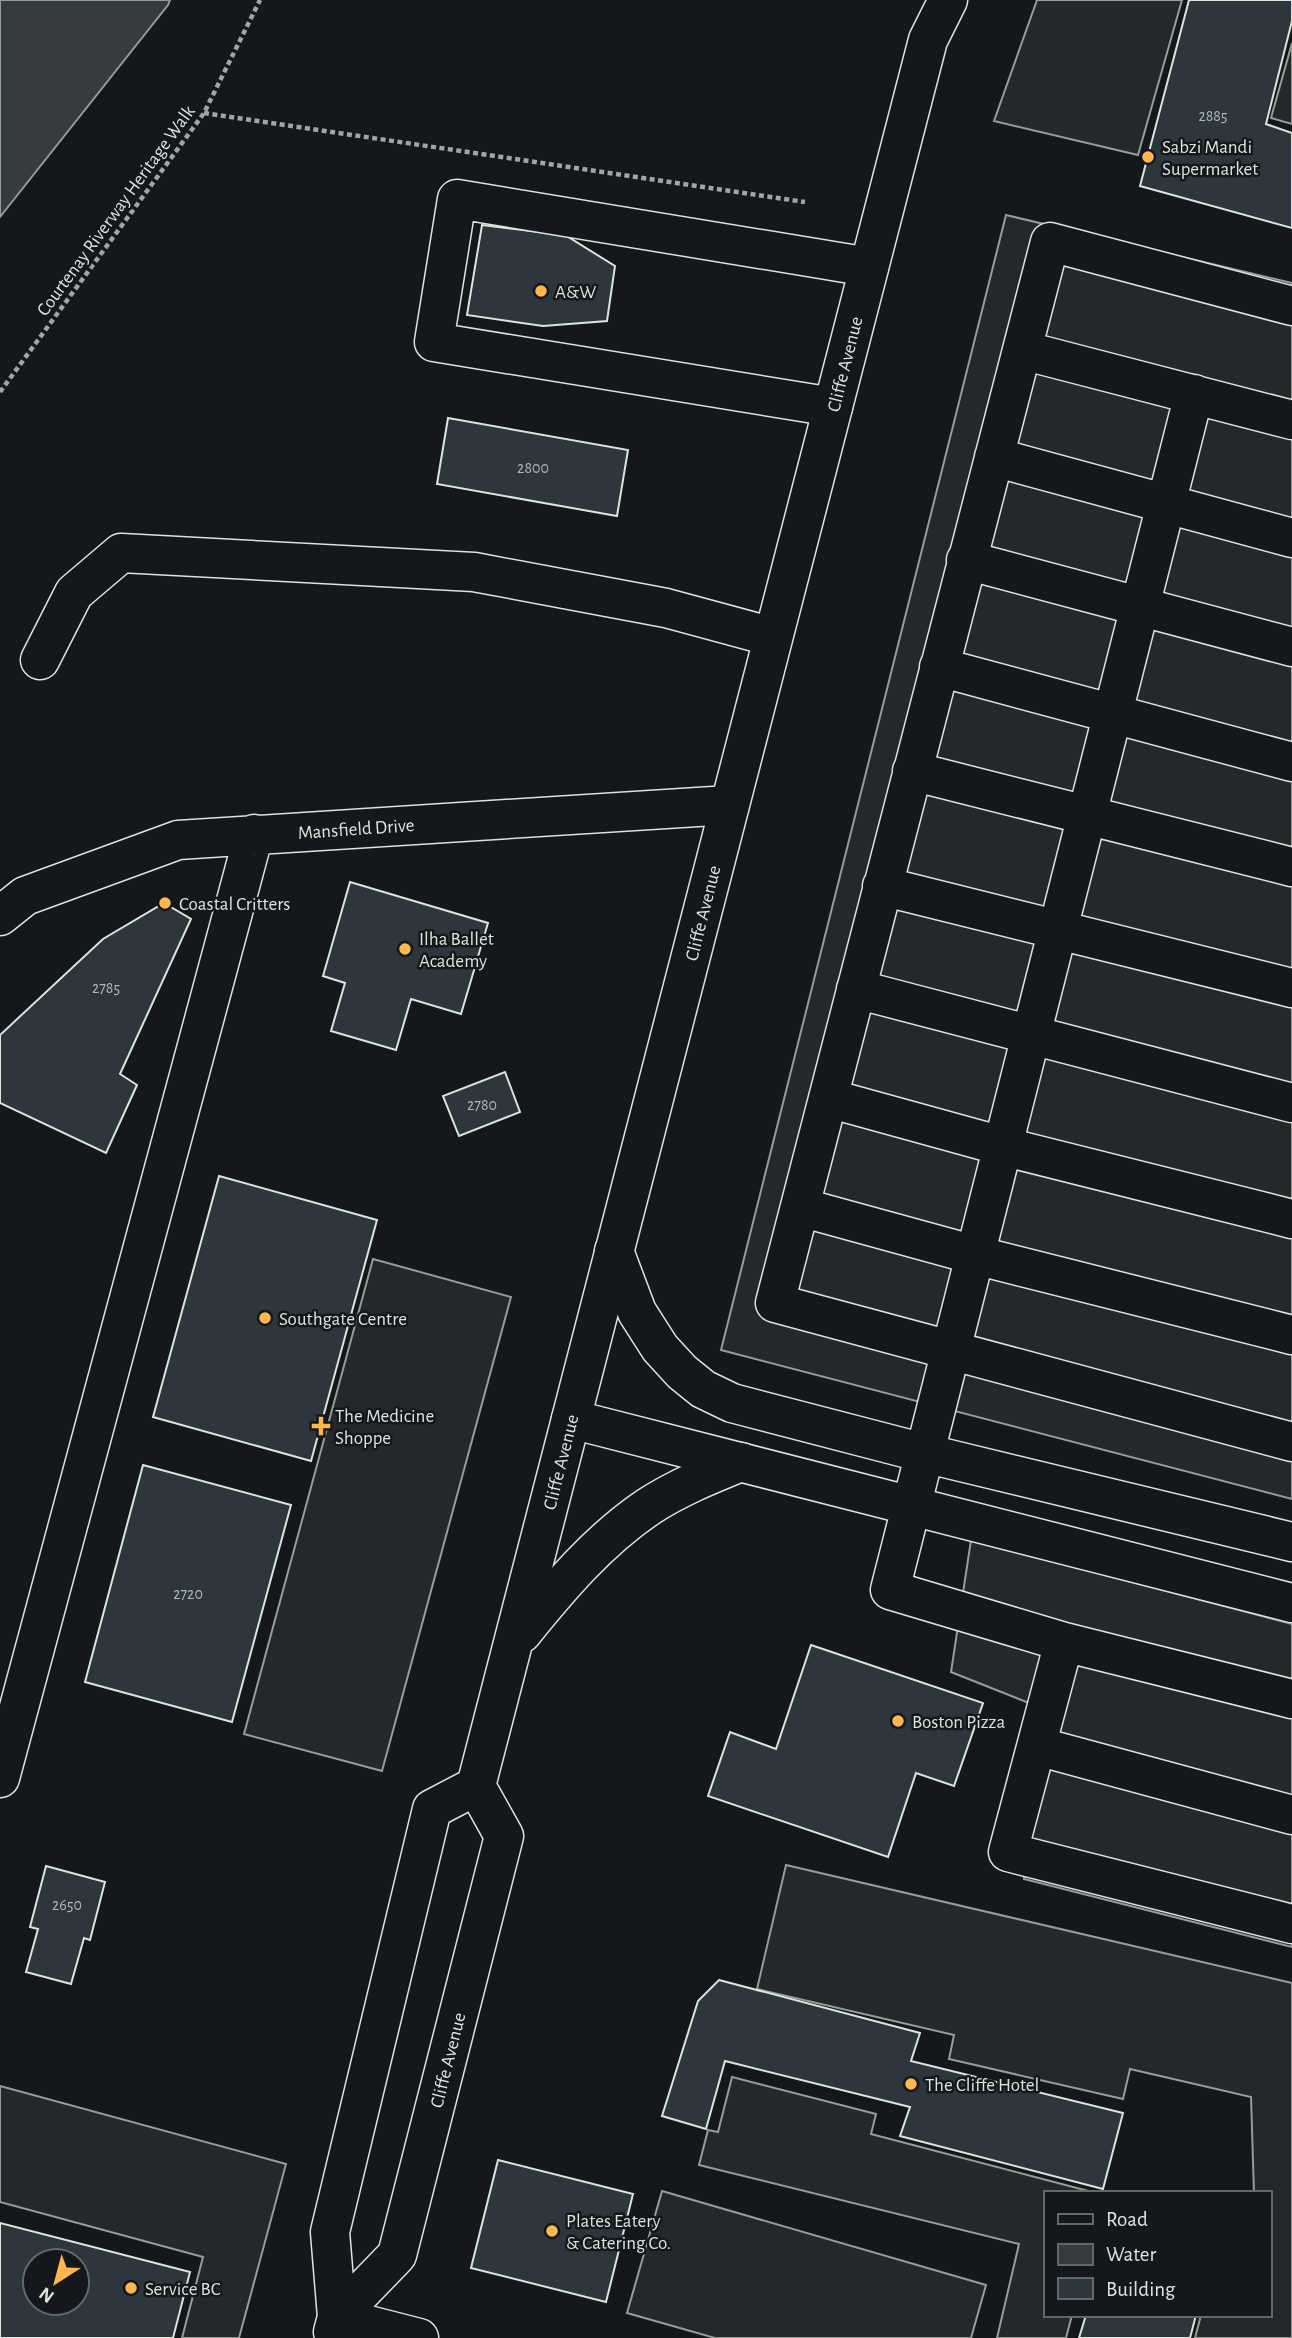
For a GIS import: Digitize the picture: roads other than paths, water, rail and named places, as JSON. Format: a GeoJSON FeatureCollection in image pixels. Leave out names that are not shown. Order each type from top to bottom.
{"type":"FeatureCollection","features":[{"type":"Feature","properties":{"kind":"main road","name":"Cliffe Avenue"},"geometry":{"type":"LineString","coordinates":[[928,0],[928,40]]}},
{"type":"Feature","properties":{"kind":"main road","name":"Cliffe Avenue"},"geometry":{"type":"LineString","coordinates":[[334,2328],[397,2255],[503,1836],[476,1786],[928,40],[948,0]]}},
{"type":"Feature","properties":{"kind":"main road"},"geometry":{"type":"LineString","coordinates":[[833,407],[434,342],[457,200],[869,267]]}},
{"type":"Feature","properties":{"kind":"main road"},"geometry":{"type":"LineString","coordinates":[[1292,306],[1050,242],[775,1303],[1292,1442]]}},
{"type":"Feature","properties":{"kind":"main road"},"geometry":{"type":"LineString","coordinates":[[1021,350],[1292,420]]}},
{"type":"Feature","properties":{"kind":"main road"},"geometry":{"type":"LineString","coordinates":[[1194,394],[890,1590],[1064,1642],[1292,1699]]}},
{"type":"Feature","properties":{"kind":"main road"},"geometry":{"type":"LineString","coordinates":[[993,457],[1292,538]]}},
{"type":"Feature","properties":{"kind":"main road"},"geometry":{"type":"LineString","coordinates":[[40,660],[74,593],[121,553],[474,572],[666,608],[773,637]]}},
{"type":"Feature","properties":{"kind":"main road"},"geometry":{"type":"LineString","coordinates":[[966,560],[1292,647]]}},
{"type":"Feature","properties":{"kind":"main road"},"geometry":{"type":"LineString","coordinates":[[939,667],[1292,762]]}},
{"type":"Feature","properties":{"kind":"main road"},"geometry":{"type":"LineString","coordinates":[[912,771],[1292,867]]}},
{"type":"Feature","properties":{"kind":"main road","name":"Mansfield Drive"},"geometry":{"type":"LineString","coordinates":[[0,916],[25,896],[178,840],[729,805]]}},
{"type":"Feature","properties":{"kind":"main road"},"geometry":{"type":"LineString","coordinates":[[0,1777],[254,834]]}},
{"type":"Feature","properties":{"kind":"main road"},"geometry":{"type":"LineString","coordinates":[[882,886],[1292,988]]}},
{"type":"Feature","properties":{"kind":"main road"},"geometry":{"type":"LineString","coordinates":[[856,989],[1292,1103]]}},
{"type":"Feature","properties":{"kind":"main road"},"geometry":{"type":"LineString","coordinates":[[828,1097],[1002,1146],[1292,1219]]}},
{"type":"Feature","properties":{"kind":"main road"},"geometry":{"type":"LineString","coordinates":[[800,1207],[975,1255],[1292,1335]]}},
{"type":"Feature","properties":{"kind":"main road"},"geometry":{"type":"LineString","coordinates":[[614,1251],[637,1312],[668,1356],[703,1389],[732,1404],[1292,1542]]}},
{"type":"Feature","properties":{"kind":"main road"},"geometry":{"type":"LineString","coordinates":[[571,1419],[1292,1602]]}},
{"type":"Feature","properties":{"kind":"main road"},"geometry":{"type":"LineString","coordinates":[[514,1642],[558,1588],[590,1554],[622,1527],[650,1506],[692,1483],[741,1462]]}},
{"type":"Feature","properties":{"kind":"main road"},"geometry":{"type":"LineString","coordinates":[[1064,1642],[1008,1853],[1292,1924]]}},
{"type":"Feature","properties":{"kind":"main road"},"geometry":{"type":"LineString","coordinates":[[1037,1746],[1292,1815]]}},
{"type":"Feature","properties":{"kind":"main road"},"geometry":{"type":"LineString","coordinates":[[419,2338],[334,2328],[330,2232],[432,1809],[476,1786]]}},
{"type":"Feature","properties":{"kind":"water"},"geometry":{"type":"Polygon","coordinates":[[[0,0],[170,0],[0,217],[0,0]]]}},
{"type":"Feature","properties":{"kind":"place","name":"Sabzi Mandi Supermarket"},"geometry":{"type":"Point","coordinates":[1148,157]}},
{"type":"Feature","properties":{"kind":"place","name":"A&W"},"geometry":{"type":"Point","coordinates":[541,291]}},
{"type":"Feature","properties":{"kind":"place","name":"Coastal Critters"},"geometry":{"type":"Point","coordinates":[165,903]}},
{"type":"Feature","properties":{"kind":"place","name":"Ilha Ballet Academy"},"geometry":{"type":"Point","coordinates":[405,949]}},
{"type":"Feature","properties":{"kind":"place","name":"Southgate Centre"},"geometry":{"type":"Point","coordinates":[265,1318]}},
{"type":"Feature","properties":{"kind":"place","name":"The Medicine Shoppe"},"geometry":{"type":"Point","coordinates":[321,1426]}},
{"type":"Feature","properties":{"kind":"place","name":"Boston Pizza"},"geometry":{"type":"Point","coordinates":[898,1721]}},
{"type":"Feature","properties":{"kind":"place","name":"The Cliffe Hotel"},"geometry":{"type":"Point","coordinates":[911,2084]}},
{"type":"Feature","properties":{"kind":"place","name":"Plates Eatery & Catering Co."},"geometry":{"type":"Point","coordinates":[552,2231]}},
{"type":"Feature","properties":{"kind":"place","name":"Service BC"},"geometry":{"type":"Point","coordinates":[131,2288]}}]}
